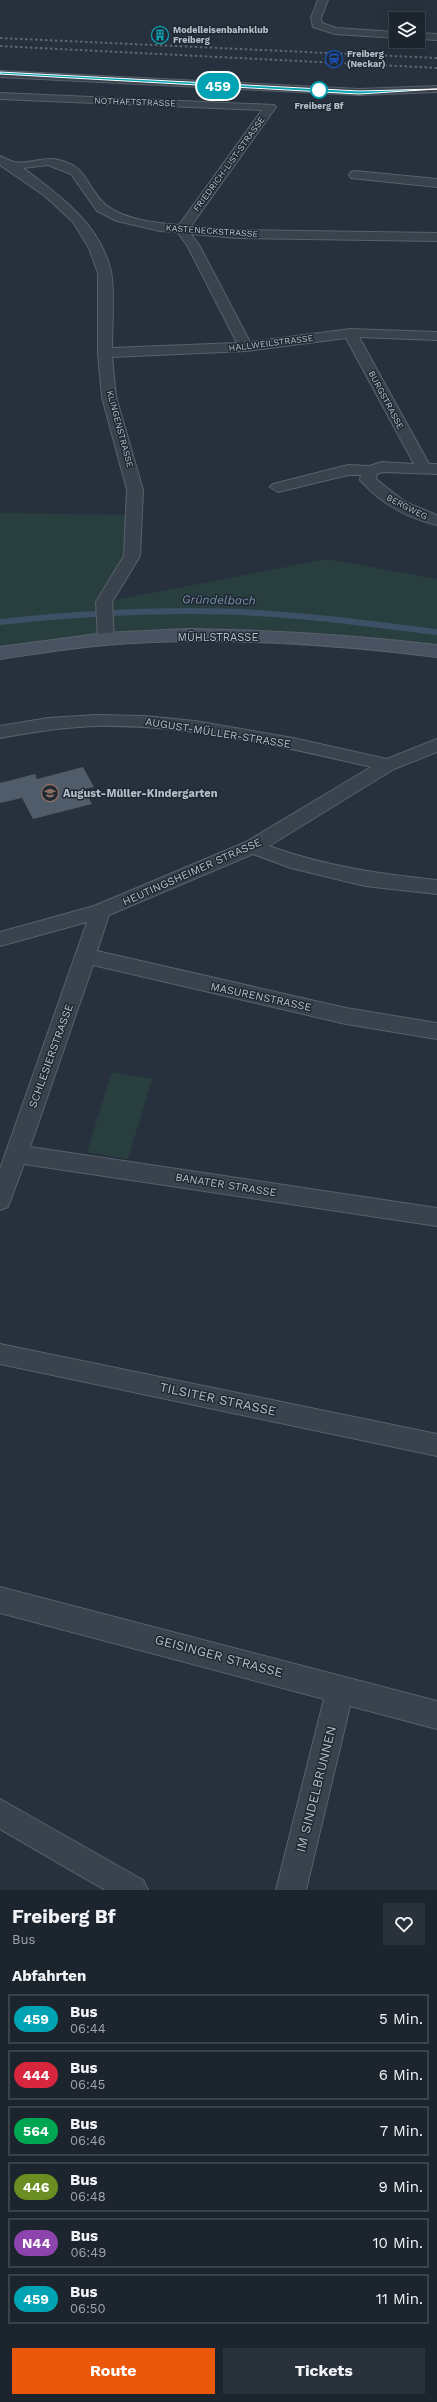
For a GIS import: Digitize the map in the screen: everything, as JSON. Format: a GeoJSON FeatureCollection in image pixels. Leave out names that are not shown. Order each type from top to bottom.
{"type":"FeatureCollection","features":[{"type":"Feature","properties":{"kind":"main road","name":"MÜHLSTRASSE"},"geometry":{"type":"LineString","coordinates":[[0,653],[105,633],[244,636],[437,651]]}},
{"type":"Feature","properties":{"kind":"street"},"geometry":{"type":"LineString","coordinates":[[323,0],[316,18],[317,25],[335,30],[389,34]]}},
{"type":"Feature","properties":{"kind":"street"},"geometry":{"type":"LineString","coordinates":[[425,36],[437,37]]}},
{"type":"Feature","properties":{"kind":"street"},"geometry":{"type":"LineString","coordinates":[[0,74],[359,92],[437,89]]}},
{"type":"Feature","properties":{"kind":"street","name":"NOTHAFTSTRASSE"},"geometry":{"type":"LineString","coordinates":[[0,96],[270,107]]}},
{"type":"Feature","properties":{"kind":"street","name":"FRIEDRICH-LIST-STRASSE"},"geometry":{"type":"LineString","coordinates":[[182,230],[270,107]]}},
{"type":"Feature","properties":{"kind":"street","name":"KLINGENSTRASSE"},"geometry":{"type":"LineString","coordinates":[[0,160],[12,166],[49,193],[78,220],[96,248],[105,273],[105,353],[109,397],[135,490],[135,526],[132,556],[104,602],[105,633]]}},
{"type":"Feature","properties":{"kind":"street","name":"KASTENECKSTRASSE"},"geometry":{"type":"LineString","coordinates":[[12,166],[48,161],[63,165],[75,171],[101,208],[122,218],[182,230],[238,234],[437,237]]}},
{"type":"Feature","properties":{"kind":"street"},"geometry":{"type":"LineString","coordinates":[[355,175],[437,184]]}},
{"type":"Feature","properties":{"kind":"street"},"geometry":{"type":"LineString","coordinates":[[182,230],[193,245],[246,347]]}},
{"type":"Feature","properties":{"kind":"street","name":"HALLWEILSTRASSE"},"geometry":{"type":"LineString","coordinates":[[105,353],[246,347],[350,333],[437,336]]}},
{"type":"Feature","properties":{"kind":"street","name":"BURGSTRASSE"},"geometry":{"type":"LineString","coordinates":[[350,333],[430,468]]}},
{"type":"Feature","properties":{"kind":"street"},"geometry":{"type":"LineString","coordinates":[[278,488],[348,470],[370,471],[382,467],[430,468]]}},
{"type":"Feature","properties":{"kind":"street","name":"BERGWEG"},"geometry":{"type":"LineString","coordinates":[[370,471],[368,480],[379,493],[427,518],[437,520]]}},
{"type":"Feature","properties":{"kind":"street","name":"AUGUST-MÜLLER-STRASSE"},"geometry":{"type":"LineString","coordinates":[[0,732],[56,722],[92,719],[133,720],[196,727],[319,749],[388,765]]}},
{"type":"Feature","properties":{"kind":"street","name":"HEUTINGSHEIMER STRASSE"},"geometry":{"type":"LineString","coordinates":[[0,939],[100,911],[253,847],[388,765],[437,745]]}},
{"type":"Feature","properties":{"kind":"street"},"geometry":{"type":"LineString","coordinates":[[253,847],[290,861],[365,879],[437,887]]}},
{"type":"Feature","properties":{"kind":"street","name":"SCHLESIERSTRASSE"},"geometry":{"type":"LineString","coordinates":[[0,1201],[86,956],[100,911]]}},
{"type":"Feature","properties":{"kind":"street","name":"MASURENSTRASSE"},"geometry":{"type":"LineString","coordinates":[[86,956],[346,1016],[437,1031]]}},
{"type":"Feature","properties":{"kind":"street","name":"BANATER STRASSE"},"geometry":{"type":"LineString","coordinates":[[16,1154],[437,1217]]}},
{"type":"Feature","properties":{"kind":"street","name":"TILSITER STRASSE"},"geometry":{"type":"LineString","coordinates":[[0,1354],[437,1445]]}},
{"type":"Feature","properties":{"kind":"street","name":"GEISINGER STRASSE"},"geometry":{"type":"LineString","coordinates":[[0,1600],[340,1688],[437,1715]]}},
{"type":"Feature","properties":{"kind":"street","name":"IM SINDELBRUNNEN"},"geometry":{"type":"LineString","coordinates":[[291,1890],[340,1688]]}},
{"type":"Feature","properties":{"kind":"street"},"geometry":{"type":"LineString","coordinates":[[0,1813],[134,1890]]}},
{"type":"Feature","properties":{"kind":"green space"},"geometry":{"type":"Polygon","coordinates":[[[0,513],[135,515],[132,556],[105,602],[327,559],[437,579],[437,651],[193,636],[0,653],[0,513]]]}},
{"type":"Feature","properties":{"kind":"green space"},"geometry":{"type":"Polygon","coordinates":[[[112,1072],[152,1079],[128,1159],[87,1152],[112,1072]]]}},
{"type":"Feature","properties":{"kind":"building","name":"August-Müller-Kindergarten"},"geometry":{"type":"Polygon","coordinates":[[[83,767],[94,787],[84,789],[92,804],[33,819],[22,798],[0,803],[0,783],[35,774],[37,779],[83,767]]]}},
{"type":"Feature","properties":{"kind":"waterway","name":"Gründelbach"},"geometry":{"type":"LineString","coordinates":[[0,622],[128,612],[193,611],[302,616],[437,632]]}},
{"type":"Feature","properties":{"kind":"railway"},"geometry":{"type":"LineString","coordinates":[[0,38],[437,58]]}},
{"type":"Feature","properties":{"kind":"railway"},"geometry":{"type":"LineString","coordinates":[[0,46],[437,68]]}},
{"type":"Feature","properties":{"kind":"bus line","name":"459"},"geometry":{"type":"LineString","coordinates":[[0,74],[359,92],[437,89]]}},
{"type":"Feature","properties":{"kind":"place","name":"Modelleisenbahnklub Freiberg"},"geometry":{"type":"Point","coordinates":[160,35]}},
{"type":"Feature","properties":{"kind":"place","name":"Freiberg (Neckar)"},"geometry":{"type":"Point","coordinates":[334,59]}},
{"type":"Feature","properties":{"kind":"place","name":"Freiberg Bf"},"geometry":{"type":"Point","coordinates":[319,90]}},
{"type":"Feature","properties":{"kind":"place","name":"August-Müller-Kindergarten"},"geometry":{"type":"Point","coordinates":[50,793]}}]}
